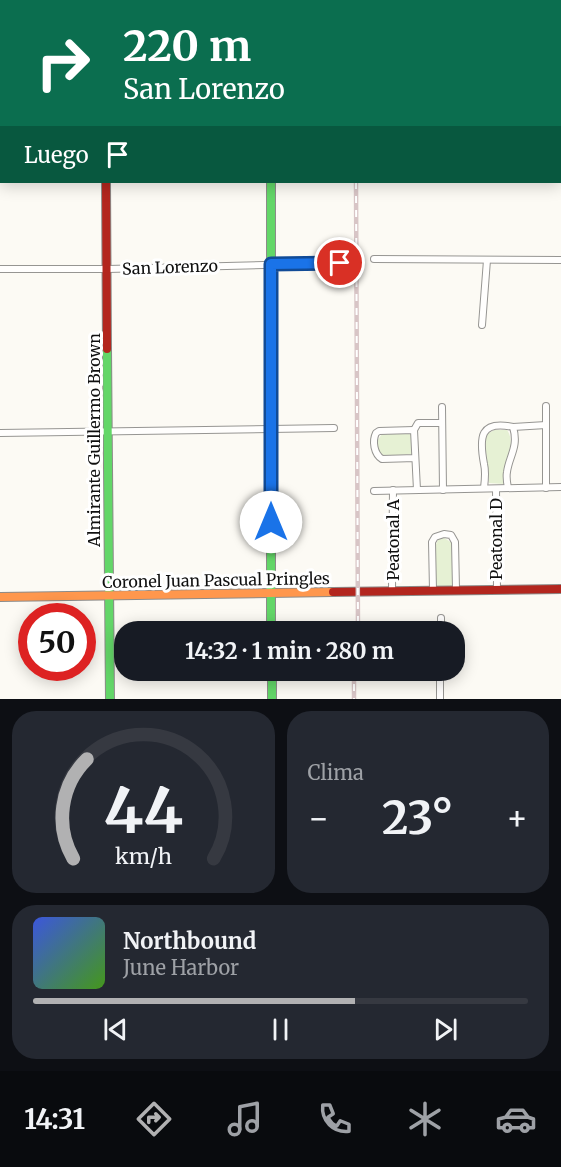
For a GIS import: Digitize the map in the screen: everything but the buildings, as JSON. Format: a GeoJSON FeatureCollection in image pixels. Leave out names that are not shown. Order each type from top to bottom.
{"type":"FeatureCollection","features":[{"type":"Feature","properties":{"kind":"street","name":"Almirante Guillermo Brown"},"geometry":{"type":"LineString","coordinates":[[106,183],[110,699]]}},
{"type":"Feature","properties":{"kind":"street"},"geometry":{"type":"LineString","coordinates":[[271,621],[272,183]]}},
{"type":"Feature","properties":{"kind":"street"},"geometry":{"type":"LineString","coordinates":[[374,259],[561,260]]}},
{"type":"Feature","properties":{"kind":"street"},"geometry":{"type":"LineString","coordinates":[[482,325],[487,260]]}},
{"type":"Feature","properties":{"kind":"street","name":"San Lorenzo"},"geometry":{"type":"LineString","coordinates":[[0,269],[108,269],[340,263]]}},
{"type":"Feature","properties":{"kind":"street"},"geometry":{"type":"LineString","coordinates":[[546,406],[546,488]]}},
{"type":"Feature","properties":{"kind":"street"},"geometry":{"type":"LineString","coordinates":[[442,407],[443,490]]}},
{"type":"Feature","properties":{"kind":"street"},"geometry":{"type":"LineString","coordinates":[[417,490],[414,430],[418,423],[442,423]]}},
{"type":"Feature","properties":{"kind":"street"},"geometry":{"type":"LineString","coordinates":[[484,488],[485,469],[481,450],[484,430],[507,426],[513,428],[546,425]]}},
{"type":"Feature","properties":{"kind":"street"},"geometry":{"type":"LineString","coordinates":[[0,433],[334,428]]}},
{"type":"Feature","properties":{"kind":"street"},"geometry":{"type":"LineString","coordinates":[[508,488],[507,472],[514,445],[513,428]]}},
{"type":"Feature","properties":{"kind":"street"},"geometry":{"type":"LineString","coordinates":[[414,430],[379,431],[374,437],[374,443],[378,456],[382,459],[415,458]]}},
{"type":"Feature","properties":{"kind":"street"},"geometry":{"type":"LineString","coordinates":[[374,492],[561,487]]}},
{"type":"Feature","properties":{"kind":"street","name":"Peatonal D"},"geometry":{"type":"LineString","coordinates":[[496,489],[497,589]]}},
{"type":"Feature","properties":{"kind":"street","name":"Peatonal A"},"geometry":{"type":"LineString","coordinates":[[392,591],[393,490]]}},
{"type":"Feature","properties":{"kind":"street"},"geometry":{"type":"LineString","coordinates":[[433,590],[432,542],[435,537],[444,534],[451,535],[455,542],[456,589]]}},
{"type":"Feature","properties":{"kind":"street","name":"Coronel Juan Pascual Pringles"},"geometry":{"type":"LineString","coordinates":[[0,597],[561,589]]}},
{"type":"Feature","properties":{"kind":"street"},"geometry":{"type":"LineString","coordinates":[[272,681],[272,699]]}},
{"type":"Feature","properties":{"kind":"street"},"geometry":{"type":"LineString","coordinates":[[440,681],[440,699]]}},
{"type":"Feature","properties":{"kind":"green space"},"geometry":{"type":"Polygon","coordinates":[[[494,430],[507,430],[510,435],[511,442],[504,484],[489,483],[485,441],[486,435],[494,430]]]}},
{"type":"Feature","properties":{"kind":"green space"},"geometry":{"type":"Polygon","coordinates":[[[411,433],[412,454],[385,456],[379,452],[377,441],[382,434],[411,433]]]}},
{"type":"Feature","properties":{"kind":"green space"},"geometry":{"type":"Polygon","coordinates":[[[443,537],[452,543],[454,586],[436,586],[436,544],[439,538],[443,537]]]}},
{"type":"Feature","properties":{"kind":"railway"},"geometry":{"type":"LineString","coordinates":[[356,183],[358,621]]}},
{"type":"Feature","properties":{"kind":"railway"},"geometry":{"type":"LineString","coordinates":[[354,681],[354,699]]}},
{"type":"Feature","properties":{"kind":"traffic: fast"},"geometry":{"type":"LineString","coordinates":[[271,183],[271,621]]}},
{"type":"Feature","properties":{"kind":"traffic: fast"},"geometry":{"type":"LineString","coordinates":[[107,349],[110,699]]}},
{"type":"Feature","properties":{"kind":"traffic: fast"},"geometry":{"type":"LineString","coordinates":[[272,681],[272,699]]}},
{"type":"Feature","properties":{"kind":"traffic: slow"},"geometry":{"type":"LineString","coordinates":[[0,597],[333,592]]}},
{"type":"Feature","properties":{"kind":"traffic: jam"},"geometry":{"type":"LineString","coordinates":[[106,183],[107,349]]}},
{"type":"Feature","properties":{"kind":"traffic: jam"},"geometry":{"type":"LineString","coordinates":[[333,592],[561,589]]}},
{"type":"Feature","properties":{"kind":"route"},"geometry":{"type":"LineString","coordinates":[[271,522],[271,264],[340,263]]}}]}
